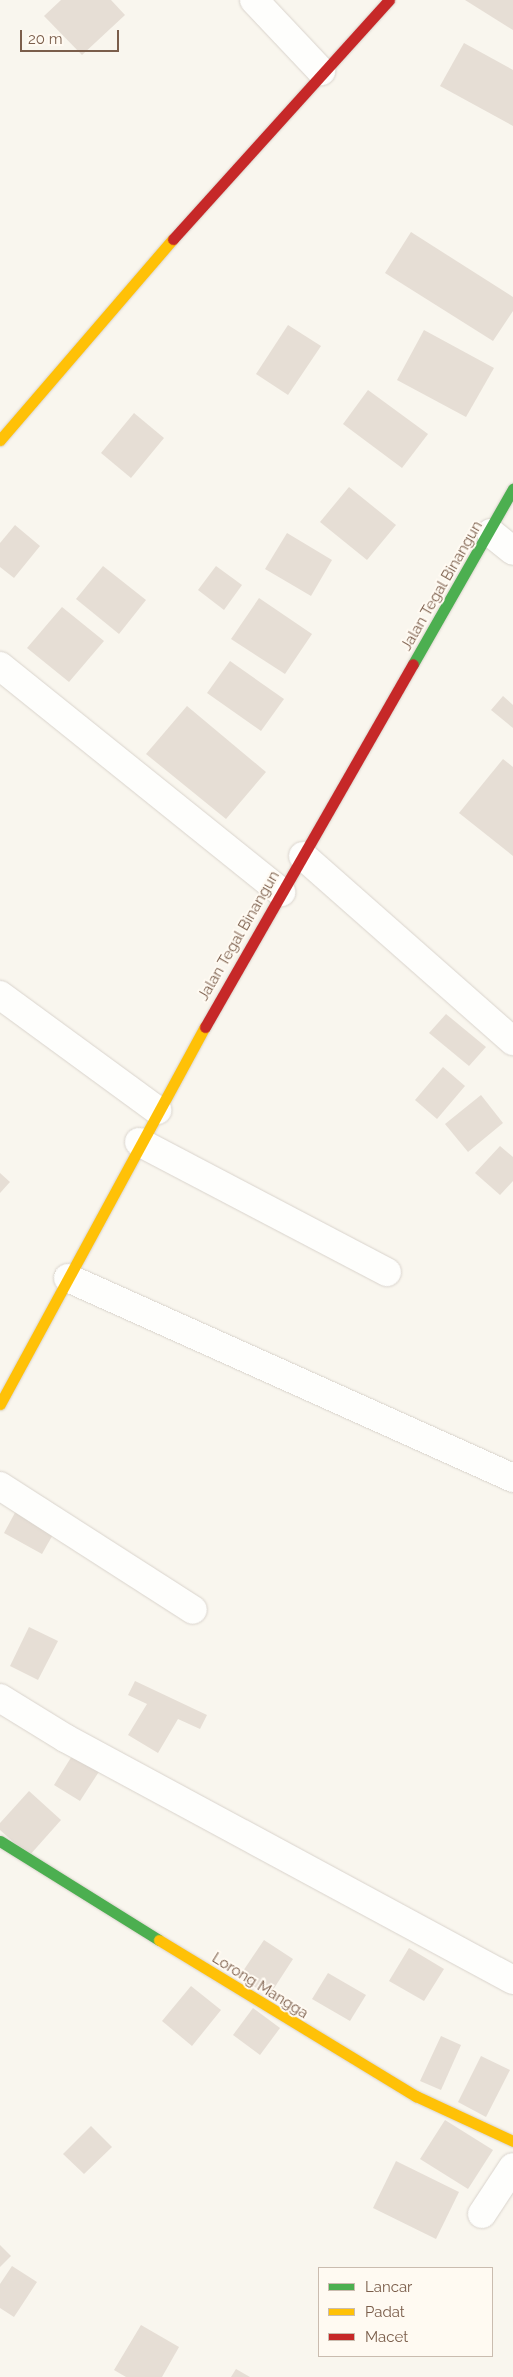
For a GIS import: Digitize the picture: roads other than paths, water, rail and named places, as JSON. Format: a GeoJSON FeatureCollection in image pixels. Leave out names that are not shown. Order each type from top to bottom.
{"type":"FeatureCollection","features":[{"type":"Feature","properties":{"kind":"street"},"geometry":{"type":"LineString","coordinates":[[254,0],[321,71]]}},
{"type":"Feature","properties":{"kind":"street"},"geometry":{"type":"LineString","coordinates":[[0,440],[321,71],[389,0]]}},
{"type":"Feature","properties":{"kind":"street","name":"Jalan Tegal Binangun"},"geometry":{"type":"LineString","coordinates":[[0,1403],[139,1142],[281,892],[491,533],[513,489]]}},
{"type":"Feature","properties":{"kind":"street"},"geometry":{"type":"LineString","coordinates":[[491,533],[513,552]]}},
{"type":"Feature","properties":{"kind":"street"},"geometry":{"type":"LineString","coordinates":[[0,666],[281,892]]}},
{"type":"Feature","properties":{"kind":"street"},"geometry":{"type":"LineString","coordinates":[[303,856],[513,1041]]}},
{"type":"Feature","properties":{"kind":"street"},"geometry":{"type":"LineString","coordinates":[[0,995],[157,1110]]}},
{"type":"Feature","properties":{"kind":"street"},"geometry":{"type":"LineString","coordinates":[[139,1142],[387,1272]]}},
{"type":"Feature","properties":{"kind":"street"},"geometry":{"type":"LineString","coordinates":[[68,1278],[513,1478]]}},
{"type":"Feature","properties":{"kind":"street"},"geometry":{"type":"LineString","coordinates":[[0,1486],[193,1610]]}},
{"type":"Feature","properties":{"kind":"street"},"geometry":{"type":"LineString","coordinates":[[0,1698],[73,1743],[513,1980]]}},
{"type":"Feature","properties":{"kind":"street","name":"Lorong Mangga"},"geometry":{"type":"LineString","coordinates":[[0,1842],[308,2034],[416,2096],[513,2141]]}},
{"type":"Feature","properties":{"kind":"street"},"geometry":{"type":"LineString","coordinates":[[482,2214],[513,2167]]}}]}
